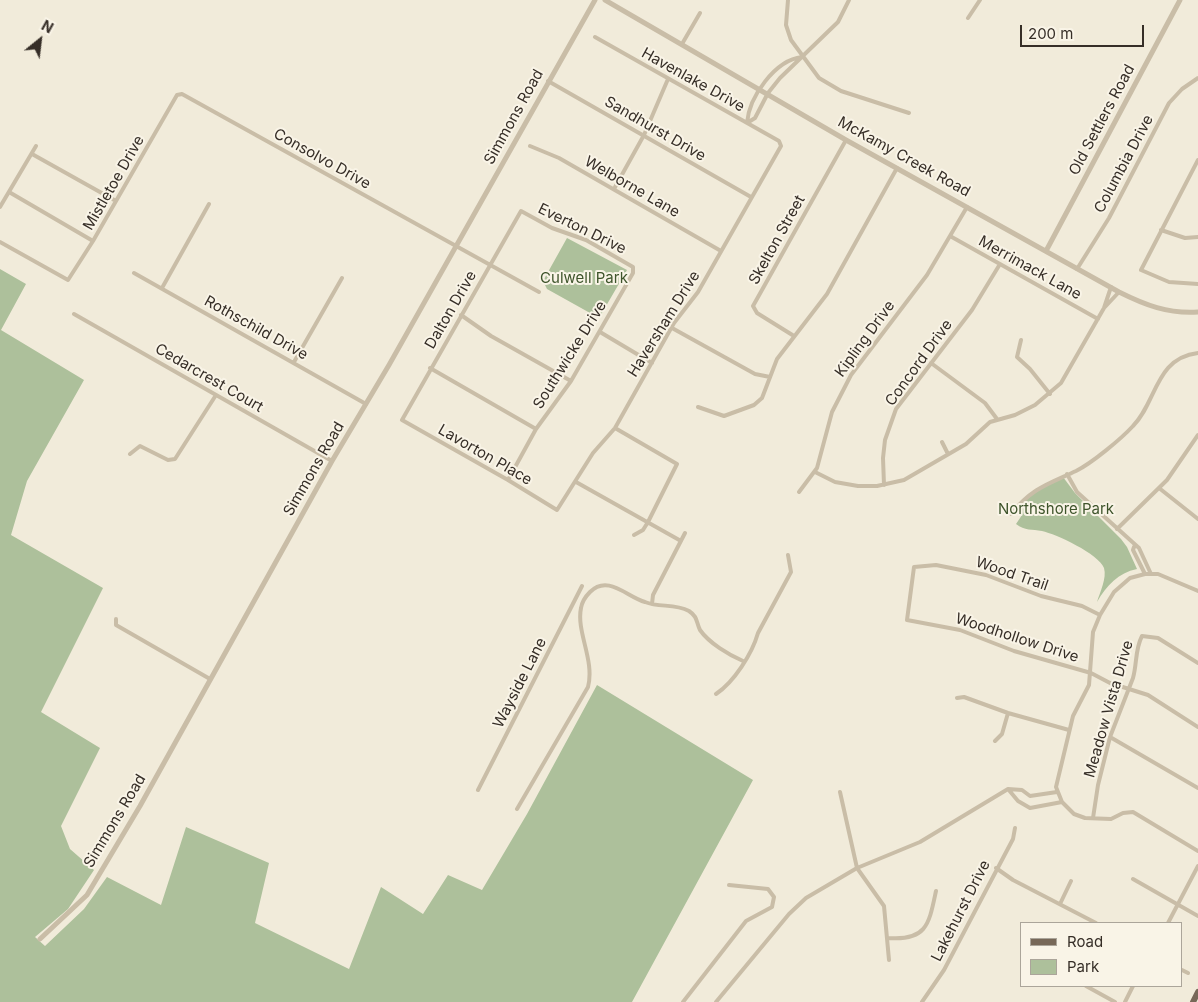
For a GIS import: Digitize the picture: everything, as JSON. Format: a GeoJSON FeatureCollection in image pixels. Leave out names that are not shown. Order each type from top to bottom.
{"type":"FeatureCollection","features":[{"type":"Feature","properties":{"kind":"main road"},"geometry":{"type":"LineString","coordinates":[[1192,1002],[1198,992]]}},
{"type":"Feature","properties":{"kind":"street","name":"Simmons Road"},"geometry":{"type":"LineString","coordinates":[[40,939],[86,894],[140,806],[332,461],[595,0]]}},
{"type":"Feature","properties":{"kind":"street","name":"McKamy Creek Road"},"geometry":{"type":"LineString","coordinates":[[605,0],[846,140],[1119,292],[1148,306],[1177,312],[1198,312]]}},
{"type":"Feature","properties":{"kind":"street"},"geometry":{"type":"LineString","coordinates":[[788,0],[786,24],[790,40],[819,78],[841,91],[909,114]]}},
{"type":"Feature","properties":{"kind":"street"},"geometry":{"type":"LineString","coordinates":[[747,123],[755,118],[768,93],[838,22],[849,0]]}},
{"type":"Feature","properties":{"kind":"street"},"geometry":{"type":"LineString","coordinates":[[968,18],[980,0]]}},
{"type":"Feature","properties":{"kind":"street","name":"Old Settlers Road"},"geometry":{"type":"LineString","coordinates":[[1046,251],[1180,0]]}},
{"type":"Feature","properties":{"kind":"street"},"geometry":{"type":"LineString","coordinates":[[682,44],[700,13]]}},
{"type":"Feature","properties":{"kind":"street","name":"Havenlake Drive"},"geometry":{"type":"LineString","coordinates":[[594,37],[781,143]]}},
{"type":"Feature","properties":{"kind":"street"},"geometry":{"type":"LineString","coordinates":[[747,123],[748,113],[771,74],[791,58],[802,57]]}},
{"type":"Feature","properties":{"kind":"street","name":"Columbia Drive"},"geometry":{"type":"LineString","coordinates":[[1077,269],[1109,218],[1170,103],[1182,89],[1198,78]]}},
{"type":"Feature","properties":{"kind":"street"},"geometry":{"type":"LineString","coordinates":[[614,189],[644,136],[668,79]]}},
{"type":"Feature","properties":{"kind":"street","name":"Sandhurst Drive"},"geometry":{"type":"LineString","coordinates":[[548,81],[751,197]]}},
{"type":"Feature","properties":{"kind":"street","name":"Consolvo Drive"},"geometry":{"type":"LineString","coordinates":[[177,95],[187,96],[539,292]]}},
{"type":"Feature","properties":{"kind":"street","name":"Mistletoe Drive"},"geometry":{"type":"LineString","coordinates":[[0,242],[68,280],[93,241],[177,95]]}},
{"type":"Feature","properties":{"kind":"street","name":"Skelton Street"},"geometry":{"type":"LineString","coordinates":[[794,336],[757,313],[754,310],[754,306],[846,140]]}},
{"type":"Feature","properties":{"kind":"street","name":"Haversham Drive"},"geometry":{"type":"LineString","coordinates":[[557,510],[593,453],[614,428],[672,328],[698,292],[781,143]]}},
{"type":"Feature","properties":{"kind":"street"},"geometry":{"type":"LineString","coordinates":[[0,207],[36,146]]}},
{"type":"Feature","properties":{"kind":"street","name":"Welborne Lane"},"geometry":{"type":"LineString","coordinates":[[530,146],[559,158],[721,251]]}},
{"type":"Feature","properties":{"kind":"street"},"geometry":{"type":"LineString","coordinates":[[32,154],[116,201]]}},
{"type":"Feature","properties":{"kind":"street"},"geometry":{"type":"LineString","coordinates":[[1198,160],[1141,270],[1169,282],[1198,284]]}},
{"type":"Feature","properties":{"kind":"street"},"geometry":{"type":"LineString","coordinates":[[698,408],[718,416],[724,416],[739,412],[759,402],[777,359],[827,294],[897,168]]}},
{"type":"Feature","properties":{"kind":"street"},"geometry":{"type":"LineString","coordinates":[[1193,170],[1198,173]]}},
{"type":"Feature","properties":{"kind":"street"},"geometry":{"type":"LineString","coordinates":[[9,192],[93,241]]}},
{"type":"Feature","properties":{"kind":"street"},"geometry":{"type":"LineString","coordinates":[[162,288],[209,204]]}},
{"type":"Feature","properties":{"kind":"street","name":"Kipling Drive"},"geometry":{"type":"LineString","coordinates":[[799,492],[815,472],[832,412],[851,375],[927,275],[967,207]]}},
{"type":"Feature","properties":{"kind":"street","name":"Dalton Drive"},"geometry":{"type":"LineString","coordinates":[[402,420],[521,211]]}},
{"type":"Feature","properties":{"kind":"street","name":"Everton Drive"},"geometry":{"type":"LineString","coordinates":[[521,211],[552,228],[586,240],[633,267]]}},
{"type":"Feature","properties":{"kind":"street"},"geometry":{"type":"LineString","coordinates":[[1161,230],[1186,238],[1198,237]]}},
{"type":"Feature","properties":{"kind":"street","name":"Merrimack Lane"},"geometry":{"type":"LineString","coordinates":[[950,236],[1098,319]]}},
{"type":"Feature","properties":{"kind":"street","name":"Concord Drive"},"geometry":{"type":"LineString","coordinates":[[884,485],[883,458],[888,428],[896,409],[972,310],[1000,264]]}},
{"type":"Feature","properties":{"kind":"street","name":"Southwicke Drive"},"geometry":{"type":"LineString","coordinates":[[508,480],[536,429],[571,382],[632,277],[633,267]]}},
{"type":"Feature","properties":{"kind":"street","name":"Rothschild Drive"},"geometry":{"type":"LineString","coordinates":[[134,273],[366,404]]}},
{"type":"Feature","properties":{"kind":"street"},"geometry":{"type":"LineString","coordinates":[[294,362],[342,278]]}},
{"type":"Feature","properties":{"kind":"street"},"geometry":{"type":"LineString","coordinates":[[815,472],[844,484],[884,485],[904,480],[971,440],[985,426],[997,419],[1016,415],[1035,405],[1061,383],[1104,308],[1111,287]]}},
{"type":"Feature","properties":{"kind":"street"},"geometry":{"type":"LineString","coordinates":[[1104,308],[1119,292]]}},
{"type":"Feature","properties":{"kind":"street","name":"Cedarcrest Court"},"geometry":{"type":"LineString","coordinates":[[74,314],[332,461]]}},
{"type":"Feature","properties":{"kind":"street"},"geometry":{"type":"LineString","coordinates":[[461,315],[492,336],[571,382]]}},
{"type":"Feature","properties":{"kind":"street"},"geometry":{"type":"LineString","coordinates":[[672,328],[755,374],[770,378]]}},
{"type":"Feature","properties":{"kind":"street"},"geometry":{"type":"LineString","coordinates":[[600,332],[652,363]]}},
{"type":"Feature","properties":{"kind":"street"},"geometry":{"type":"LineString","coordinates":[[1021,340],[1017,357],[1030,369],[1050,394]]}},
{"type":"Feature","properties":{"kind":"street"},"geometry":{"type":"LineString","coordinates":[[1012,514],[1032,492],[1091,462],[1124,436],[1138,422],[1148,406],[1158,380],[1166,370],[1189,354],[1198,353]]}},
{"type":"Feature","properties":{"kind":"street"},"geometry":{"type":"LineString","coordinates":[[931,363],[985,403],[997,419]]}},
{"type":"Feature","properties":{"kind":"street"},"geometry":{"type":"LineString","coordinates":[[430,368],[536,429]]}},
{"type":"Feature","properties":{"kind":"street"},"geometry":{"type":"LineString","coordinates":[[130,454],[140,446],[168,460],[175,459],[216,395]]}},
{"type":"Feature","properties":{"kind":"street","name":"Lavorton Place"},"geometry":{"type":"LineString","coordinates":[[402,420],[557,510]]}},
{"type":"Feature","properties":{"kind":"street"},"geometry":{"type":"LineString","coordinates":[[614,428],[677,464],[648,522],[643,530],[634,535]]}},
{"type":"Feature","properties":{"kind":"street"},"geometry":{"type":"LineString","coordinates":[[1116,529],[1159,488],[1179,464],[1198,435]]}},
{"type":"Feature","properties":{"kind":"street"},"geometry":{"type":"LineString","coordinates":[[942,442],[948,454]]}},
{"type":"Feature","properties":{"kind":"street"},"geometry":{"type":"LineString","coordinates":[[1193,443],[1198,446]]}},
{"type":"Feature","properties":{"kind":"street"},"geometry":{"type":"LineString","coordinates":[[1067,474],[1077,492],[1141,552],[1151,574]]}},
{"type":"Feature","properties":{"kind":"street"},"geometry":{"type":"LineString","coordinates":[[576,482],[681,541]]}},
{"type":"Feature","properties":{"kind":"street"},"geometry":{"type":"LineString","coordinates":[[1159,488],[1198,519]]}},
{"type":"Feature","properties":{"kind":"street"},"geometry":{"type":"LineString","coordinates":[[652,604],[653,595],[685,533]]}},
{"type":"Feature","properties":{"kind":"street"},"geometry":{"type":"LineString","coordinates":[[1134,547],[1133,550],[1145,574]]}},
{"type":"Feature","properties":{"kind":"street"},"geometry":{"type":"LineString","coordinates":[[716,694],[725,688],[755,643],[758,633],[791,572],[788,555]]}},
{"type":"Feature","properties":{"kind":"street","name":"Wood Trail"},"geometry":{"type":"LineString","coordinates":[[907,620],[914,567],[936,565],[986,575],[1041,596],[1082,606],[1100,614]]}},
{"type":"Feature","properties":{"kind":"street"},"geometry":{"type":"LineString","coordinates":[[1198,591],[1166,577],[1151,574],[1130,578],[1119,586],[1100,614],[1093,632],[1089,685],[1073,716],[1056,787],[1062,802],[1074,814],[1111,819],[1123,813],[1133,812],[1198,851]]}},
{"type":"Feature","properties":{"kind":"street","name":"Wayside Lane"},"geometry":{"type":"LineString","coordinates":[[478,790],[582,586]]}},
{"type":"Feature","properties":{"kind":"street"},"geometry":{"type":"LineString","coordinates":[[516,809],[588,687],[590,669],[580,609],[583,601],[595,587],[614,586],[652,604],[668,604],[688,611],[696,616],[701,631],[719,648],[743,661]]}},
{"type":"Feature","properties":{"kind":"street"},"geometry":{"type":"LineString","coordinates":[[116,619],[116,624],[210,678]]}},
{"type":"Feature","properties":{"kind":"street","name":"Woodhollow Drive"},"geometry":{"type":"LineString","coordinates":[[907,620],[960,630],[1014,651],[1091,673],[1128,689],[1148,695],[1198,727]]}},
{"type":"Feature","properties":{"kind":"street","name":"Meadow Vista Drive"},"geometry":{"type":"LineString","coordinates":[[1093,818],[1098,786],[1110,737],[1136,665],[1136,653],[1142,636],[1158,638],[1198,663]]}},
{"type":"Feature","properties":{"kind":"street"},"geometry":{"type":"LineString","coordinates":[[957,698],[964,697],[1008,713],[1069,730]]}},
{"type":"Feature","properties":{"kind":"street"},"geometry":{"type":"LineString","coordinates":[[995,741],[1002,734],[1008,713]]}},
{"type":"Feature","properties":{"kind":"street"},"geometry":{"type":"LineString","coordinates":[[1110,737],[1198,788]]}},
{"type":"Feature","properties":{"kind":"street"},"geometry":{"type":"LineString","coordinates":[[716,1002],[797,906],[857,868],[920,842],[1008,789],[1022,790],[1030,796],[1057,792]]}},
{"type":"Feature","properties":{"kind":"street"},"geometry":{"type":"LineString","coordinates":[[1008,789],[1018,801],[1030,808],[1062,802]]}},
{"type":"Feature","properties":{"kind":"street"},"geometry":{"type":"LineString","coordinates":[[840,792],[857,868],[884,906],[889,960]]}},
{"type":"Feature","properties":{"kind":"street"},"geometry":{"type":"LineString","coordinates":[[1035,808],[1036,795]]}},
{"type":"Feature","properties":{"kind":"street","name":"Lakehurst Drive"},"geometry":{"type":"LineString","coordinates":[[922,1002],[939,978],[1012,839],[1015,828]]}},
{"type":"Feature","properties":{"kind":"street"},"geometry":{"type":"LineString","coordinates":[[1169,922],[1198,866]]}},
{"type":"Feature","properties":{"kind":"street"},"geometry":{"type":"LineString","coordinates":[[996,868],[1094,922]]}},
{"type":"Feature","properties":{"kind":"street"},"geometry":{"type":"LineString","coordinates":[[1133,879],[1198,916]]}},
{"type":"Feature","properties":{"kind":"street"},"geometry":{"type":"LineString","coordinates":[[1060,904],[1071,881]]}},
{"type":"Feature","properties":{"kind":"street"},"geometry":{"type":"LineString","coordinates":[[683,1002],[746,921],[772,907],[774,897],[768,889],[729,885]]}},
{"type":"Feature","properties":{"kind":"street"},"geometry":{"type":"LineString","coordinates":[[888,938],[911,938],[919,933],[926,926],[936,891]]}},
{"type":"Feature","properties":{"kind":"street"},"geometry":{"type":"LineString","coordinates":[[1183,970],[1188,973]]}},
{"type":"Feature","properties":{"kind":"street"},"geometry":{"type":"LineString","coordinates":[[1088,987],[1115,1002]]}},
{"type":"Feature","properties":{"kind":"street"},"geometry":{"type":"LineString","coordinates":[[1125,1002],[1133,987]]}},
{"type":"Feature","properties":{"kind":"green space","name":"Culwell Park"},"geometry":{"type":"Polygon","coordinates":[[[567,238],[627,270],[599,318],[547,289],[543,281],[567,238]]]}},
{"type":"Feature","properties":{"kind":"green space"},"geometry":{"type":"Polygon","coordinates":[[[0,269],[26,284],[1,330],[84,380],[27,481],[11,535],[103,588],[41,712],[100,748],[61,826],[70,849],[94,870],[68,909],[35,937],[45,946],[84,909],[107,877],[161,905],[186,827],[269,863],[255,923],[349,969],[381,887],[423,914],[448,875],[482,890],[527,814],[597,685],[753,780],[632,1002],[0,1002],[0,269]]]}},
{"type":"Feature","properties":{"kind":"green space","name":"Northshore Park"},"geometry":{"type":"Polygon","coordinates":[[[1063,477],[1075,493],[1121,539],[1127,547],[1137,569],[1124,573],[1114,581],[1097,602],[1105,572],[1104,568],[1094,557],[1057,536],[1042,531],[1022,528],[1016,524],[1022,515],[1021,505],[1034,492],[1063,477]]]}}]}
